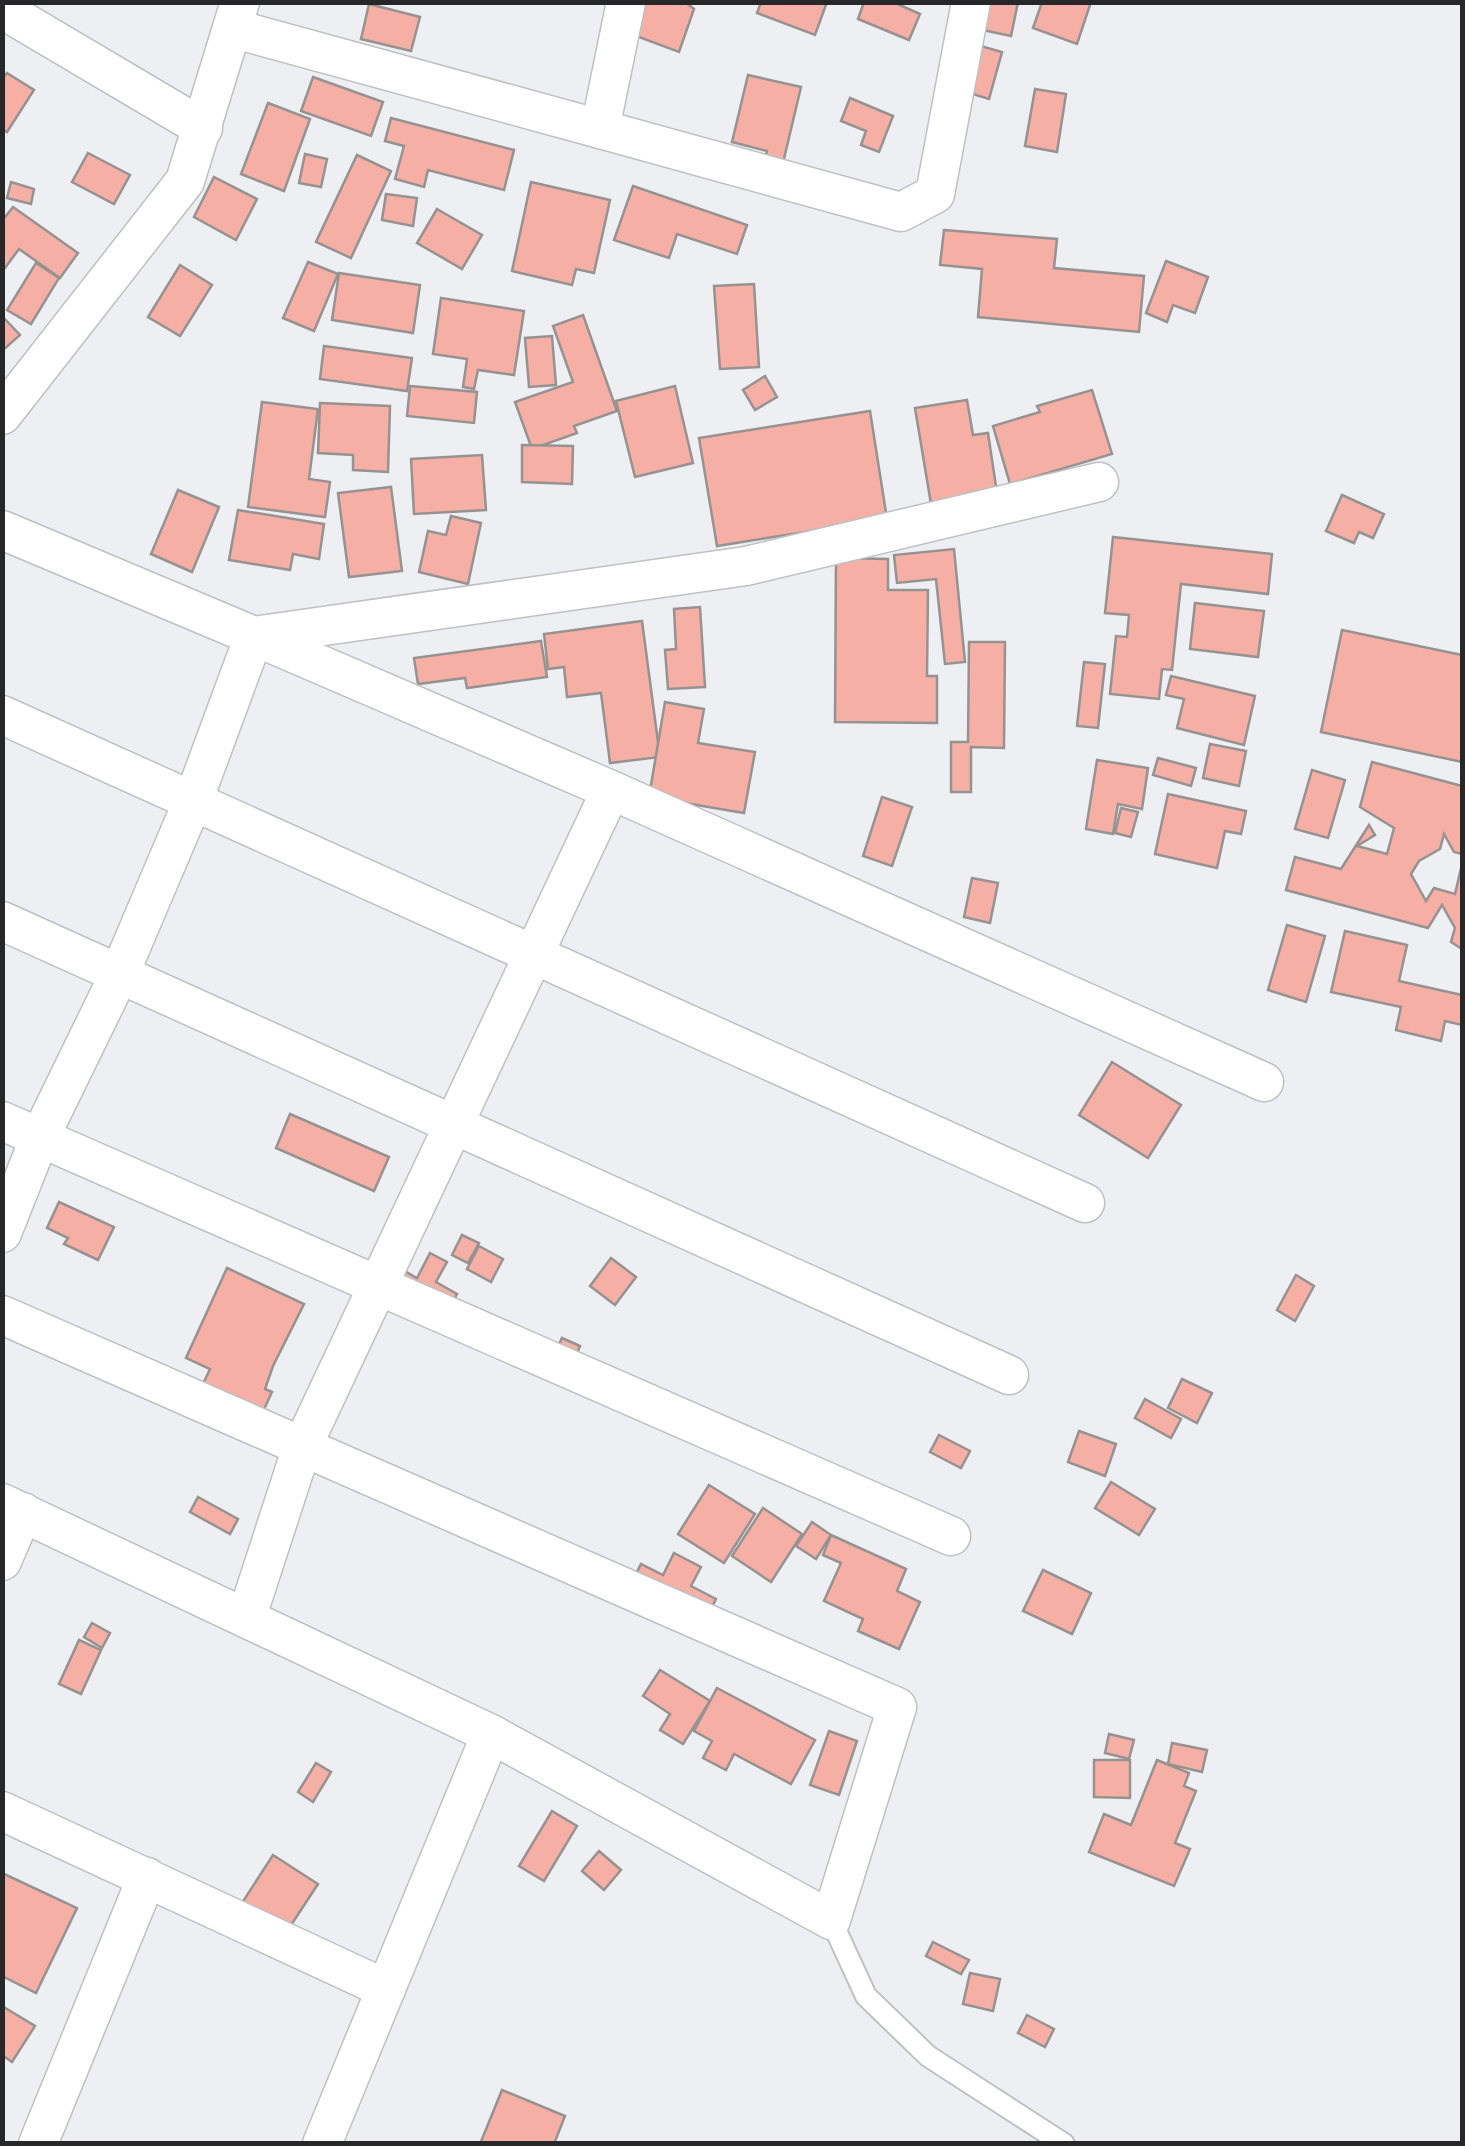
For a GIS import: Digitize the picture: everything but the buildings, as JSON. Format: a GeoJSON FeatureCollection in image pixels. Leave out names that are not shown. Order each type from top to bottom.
{"type":"FeatureCollection","features":[{"type":"Feature","properties":{"kind":"street"},"geometry":{"type":"LineString","coordinates":[[600,129],[626,2]]}},
{"type":"Feature","properties":{"kind":"street"},"geometry":{"type":"LineString","coordinates":[[2,415],[185,181],[238,16],[600,129],[901,212],[935,194],[971,2]]}},
{"type":"Feature","properties":{"kind":"street"},"geometry":{"type":"LineString","coordinates":[[2,8],[203,128]]}},
{"type":"Feature","properties":{"kind":"street"},"geometry":{"type":"LineString","coordinates":[[254,636],[746,566],[1099,482]]}},
{"type":"Feature","properties":{"kind":"street"},"geometry":{"type":"LineString","coordinates":[[2,530],[611,790],[1264,1082]]}},
{"type":"Feature","properties":{"kind":"street"},"geometry":{"type":"LineString","coordinates":[[2,1232],[40,1137],[119,975],[193,801],[254,636]]}},
{"type":"Feature","properties":{"kind":"street"},"geometry":{"type":"LineString","coordinates":[[2,715],[1085,1202]]}},
{"type":"Feature","properties":{"kind":"street"},"geometry":{"type":"LineString","coordinates":[[247,1616],[302,1446],[611,790]]}},
{"type":"Feature","properties":{"kind":"street"},"geometry":{"type":"LineString","coordinates":[[2,922],[1010,1375]]}},
{"type":"Feature","properties":{"kind":"street"},"geometry":{"type":"LineString","coordinates":[[2,1121],[950,1536]]}},
{"type":"Feature","properties":{"kind":"street"},"geometry":{"type":"LineString","coordinates":[[2,1315],[897,1707],[832,1920],[492,1734],[13,1508],[2,1562]]}},
{"type":"Feature","properties":{"kind":"street"},"geometry":{"type":"LineString","coordinates":[[322,2144],[492,1734]]}},
{"type":"Feature","properties":{"kind":"street"},"geometry":{"type":"LineString","coordinates":[[2,1810],[386,1989]]}},
{"type":"Feature","properties":{"kind":"street"},"geometry":{"type":"LineString","coordinates":[[38,2144],[147,1877]]}},
{"type":"Feature","properties":{"kind":"lane"},"geometry":{"type":"LineString","coordinates":[[832,1920],[866,1996],[928,2056],[1064,2144]]}}]}
